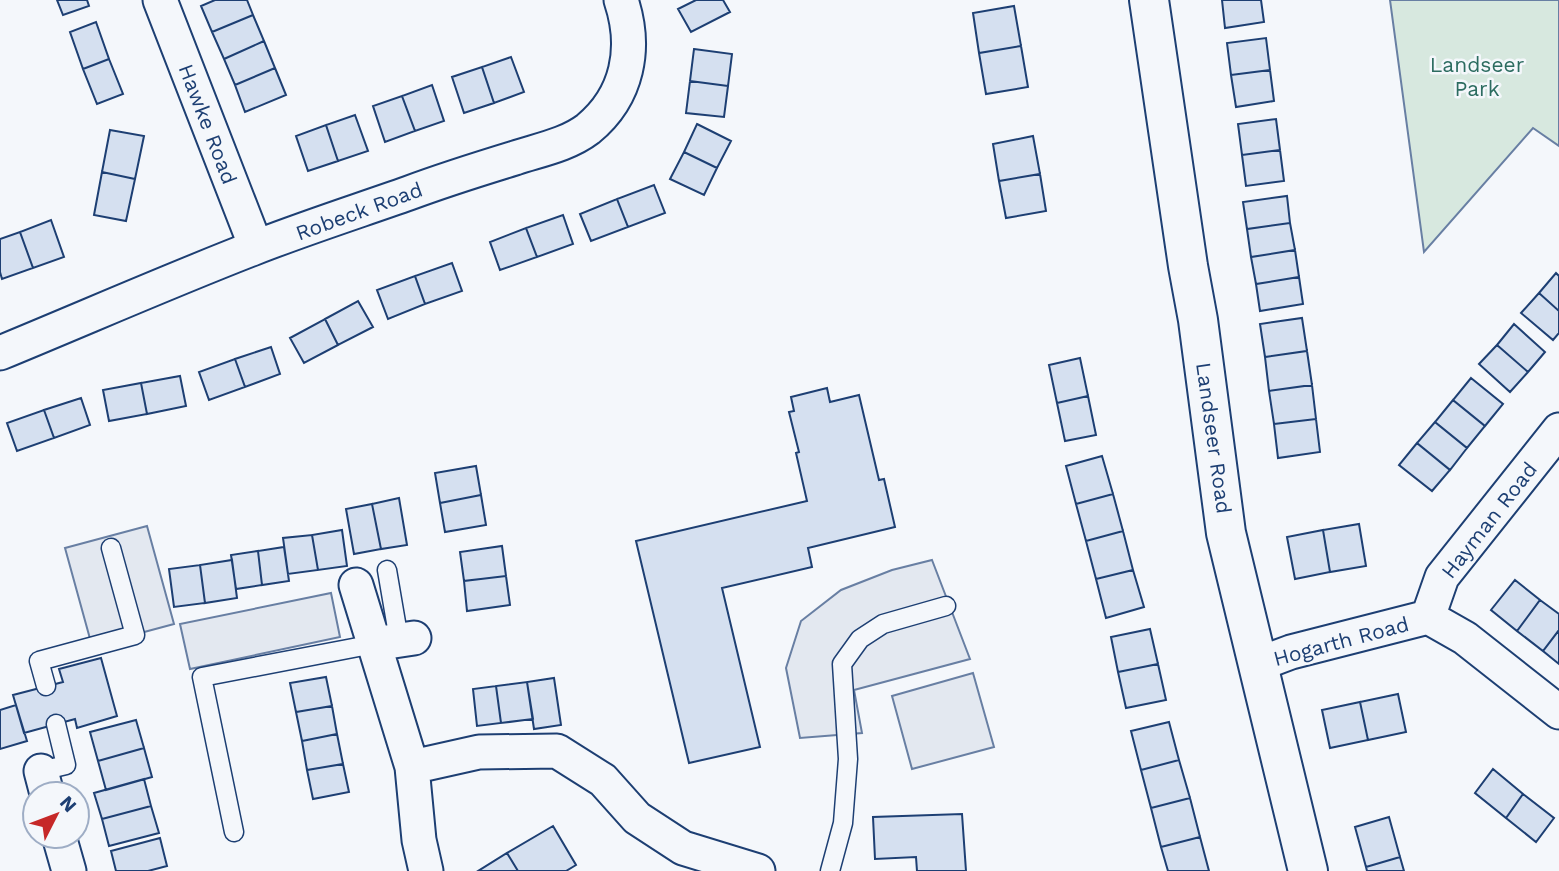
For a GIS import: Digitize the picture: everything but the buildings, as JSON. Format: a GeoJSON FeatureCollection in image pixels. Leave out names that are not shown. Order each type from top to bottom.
{"type":"FeatureCollection","features":[{"type":"Feature","properties":{"kind":"street","name":"Hawke Road"},"geometry":{"type":"LineString","coordinates":[[160,0],[256,247]]}},
{"type":"Feature","properties":{"kind":"street","name":"Robeck Road"},"geometry":{"type":"LineString","coordinates":[[0,353],[256,247],[448,179],[569,141],[601,116],[614,100],[623,82],[629,61],[630,40],[621,0]]}},
{"type":"Feature","properties":{"kind":"street","name":"Landseer Road"},"geometry":{"type":"LineString","coordinates":[[1149,0],[1198,320],[1226,533],[1308,871]]}},
{"type":"Feature","properties":{"kind":"street","name":"Hayman Road"},"geometry":{"type":"LineString","coordinates":[[1428,617],[1442,577],[1559,430]]}},
{"type":"Feature","properties":{"kind":"street"},"geometry":{"type":"LineString","coordinates":[[356,585],[396,640],[419,841],[426,871]]}},
{"type":"Feature","properties":{"kind":"street","name":"Hogarth Road"},"geometry":{"type":"LineString","coordinates":[[1259,664],[1291,652],[1428,617],[1465,638],[1559,712]]}},
{"type":"Feature","properties":{"kind":"street"},"geometry":{"type":"LineString","coordinates":[[412,767],[479,752],[557,751],[603,780],[637,818],[683,848],[758,871]]}},
{"type":"Feature","properties":{"kind":"street"},"geometry":{"type":"LineString","coordinates":[[63,850],[69,871]]}},
{"type":"Feature","properties":{"kind":"lane"},"geometry":{"type":"LineString","coordinates":[[46,686],[39,661],[135,635],[111,548]]}},
{"type":"Feature","properties":{"kind":"lane"},"geometry":{"type":"LineString","coordinates":[[234,832],[202,677],[396,640],[387,570]]}},
{"type":"Feature","properties":{"kind":"lane"},"geometry":{"type":"LineString","coordinates":[[830,871],[844,823],[848,759],[842,664],[860,639],[883,624],[946,606]]}},
{"type":"Feature","properties":{"kind":"lane"},"geometry":{"type":"LineString","coordinates":[[48,780],[66,765],[56,724]]}},
{"type":"Feature","properties":{"kind":"green space","name":"Landseer Park"},"geometry":{"type":"Polygon","coordinates":[[[1390,0],[1559,0],[1559,146],[1533,128],[1424,252],[1390,0]]]}},
{"type":"Feature","properties":{"kind":"shaded area"},"geometry":{"type":"Polygon","coordinates":[[[147,526],[174,624],[92,646],[65,548],[147,526]]]}},
{"type":"Feature","properties":{"kind":"shaded area"},"geometry":{"type":"Polygon","coordinates":[[[932,560],[970,659],[854,690],[862,733],[800,738],[786,668],[801,621],[841,590],[892,570],[932,560]]]}},
{"type":"Feature","properties":{"kind":"shaded area"},"geometry":{"type":"Polygon","coordinates":[[[331,593],[340,637],[190,669],[180,624],[331,593]]]}},
{"type":"Feature","properties":{"kind":"shaded area"},"geometry":{"type":"Polygon","coordinates":[[[973,673],[994,747],[912,769],[892,696],[973,673]]]}}]}
